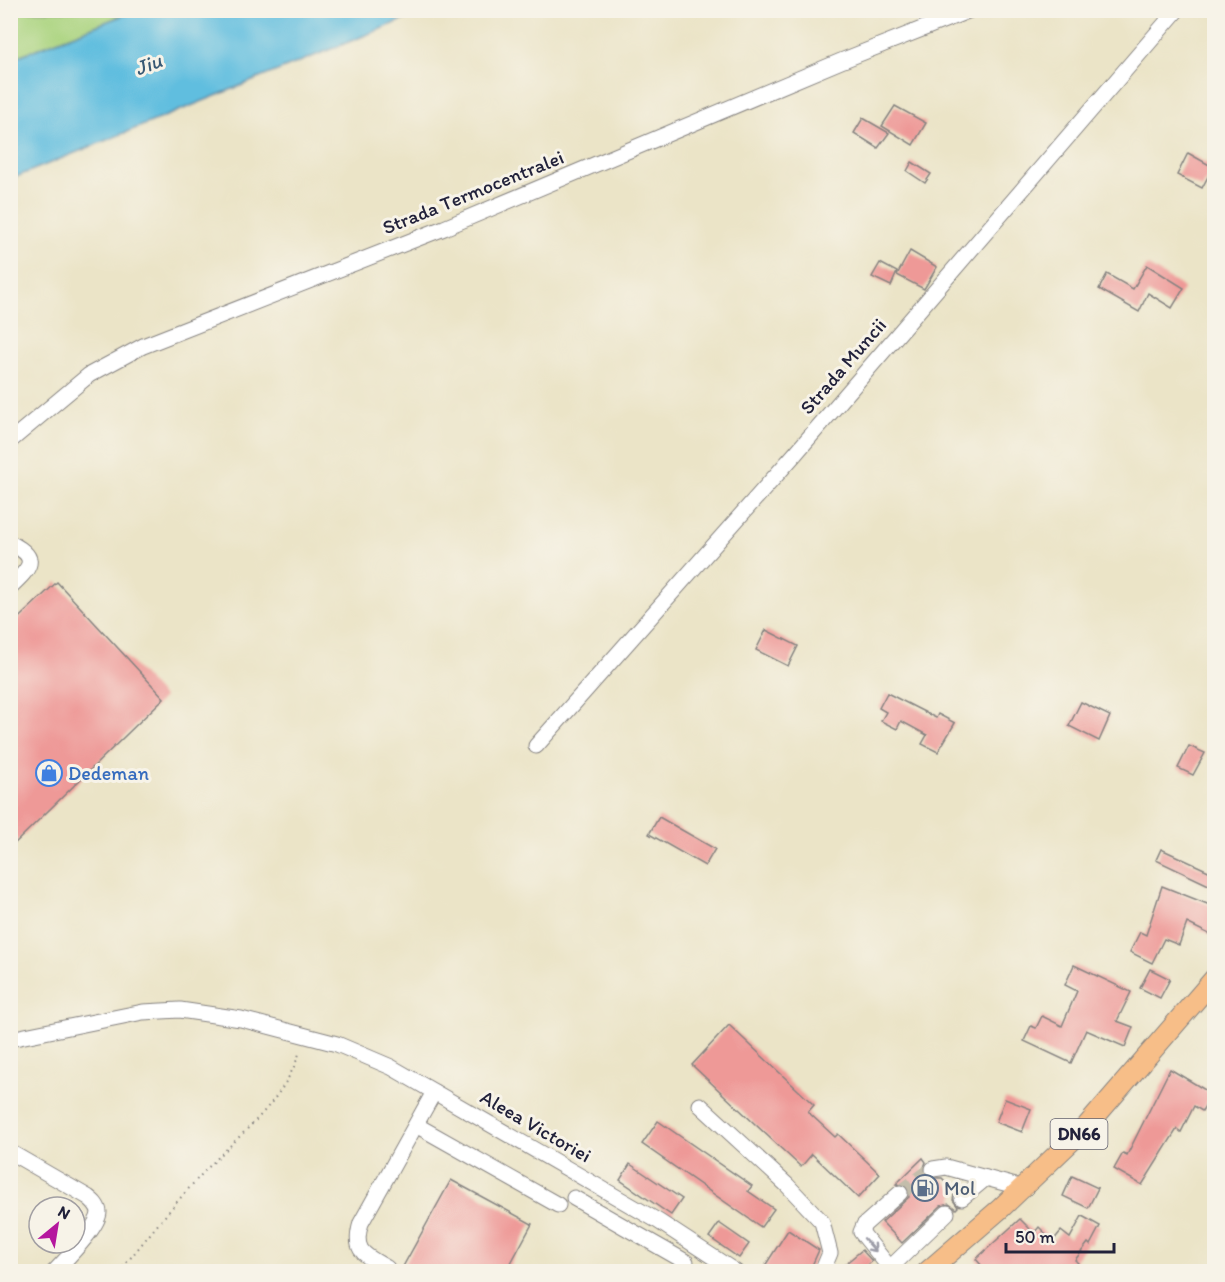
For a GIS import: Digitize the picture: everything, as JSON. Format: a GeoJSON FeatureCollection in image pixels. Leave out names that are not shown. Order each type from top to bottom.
{"type":"FeatureCollection","features":[{"type":"Feature","properties":{"kind":"main road","name":"DN66"},"geometry":{"type":"LineString","coordinates":[[927,1272],[1023,1188],[1086,1127],[1215,979]]}},
{"type":"Feature","properties":{"kind":"street","name":"Strada Termocentralei"},"geometry":{"type":"LineString","coordinates":[[10,441],[89,375],[143,346],[444,228],[841,61],[970,10]]}},
{"type":"Feature","properties":{"kind":"street","name":"Strada Muncii"},"geometry":{"type":"LineString","coordinates":[[536,746],[795,454],[1178,10]]}},
{"type":"Feature","properties":{"kind":"street"},"geometry":{"type":"LineString","coordinates":[[10,543],[28,553],[31,560],[29,566],[10,587]]}},
{"type":"Feature","properties":{"kind":"street"},"geometry":{"type":"LineString","coordinates":[[10,1039],[161,1010],[219,1015],[305,1035]]}},
{"type":"Feature","properties":{"kind":"street","name":"Aleea Victoriei"},"geometry":{"type":"LineString","coordinates":[[305,1035],[374,1058],[658,1221],[736,1272]]}},
{"type":"Feature","properties":{"kind":"street"},"geometry":{"type":"LineString","coordinates":[[387,1268],[364,1255],[359,1248],[357,1235],[361,1223],[434,1092]]}},
{"type":"Feature","properties":{"kind":"street"},"geometry":{"type":"LineString","coordinates":[[700,1105],[787,1185],[822,1222],[830,1253],[822,1272]]}},
{"type":"Feature","properties":{"kind":"street"},"geometry":{"type":"LineString","coordinates":[[416,1125],[558,1205]]}},
{"type":"Feature","properties":{"kind":"street"},"geometry":{"type":"LineString","coordinates":[[10,1152],[88,1197],[97,1206],[99,1213],[95,1223],[54,1272]]}},
{"type":"Feature","properties":{"kind":"street"},"geometry":{"type":"LineString","coordinates":[[933,1169],[946,1167],[1023,1188]]}},
{"type":"Feature","properties":{"kind":"street"},"geometry":{"type":"LineString","coordinates":[[962,1198],[986,1178]]}},
{"type":"Feature","properties":{"kind":"street"},"geometry":{"type":"LineString","coordinates":[[900,1193],[864,1225],[861,1232],[863,1238],[892,1270],[947,1213]]}},
{"type":"Feature","properties":{"kind":"street"},"geometry":{"type":"LineString","coordinates":[[574,1198],[686,1262]]}},
{"type":"Feature","properties":{"kind":"path"},"geometry":{"type":"LineString","coordinates":[[119,1272],[201,1174],[264,1113],[282,1091],[305,1035]]}},
{"type":"Feature","properties":{"kind":"green space"},"geometry":{"type":"Polygon","coordinates":[[[11,11],[134,11],[11,59],[11,11]]]}},
{"type":"Feature","properties":{"kind":"water","name":"Jiu"},"geometry":{"type":"Polygon","coordinates":[[[134,11],[425,11],[11,179],[11,59],[134,11]]]}},
{"type":"Feature","properties":{"kind":"building"},"geometry":{"type":"Polygon","coordinates":[[[895,106],[926,123],[913,145],[882,126],[895,106]]]}},
{"type":"Feature","properties":{"kind":"building"},"geometry":{"type":"Polygon","coordinates":[[[863,118],[889,133],[878,148],[854,133],[863,118]]]}},
{"type":"Feature","properties":{"kind":"building"},"geometry":{"type":"Polygon","coordinates":[[[1188,153],[1213,167],[1202,188],[1177,175],[1188,153]]]}},
{"type":"Feature","properties":{"kind":"building"},"geometry":{"type":"Polygon","coordinates":[[[912,162],[931,174],[925,183],[907,171],[912,162]]]}},
{"type":"Feature","properties":{"kind":"building"},"geometry":{"type":"Polygon","coordinates":[[[910,251],[937,267],[924,289],[897,275],[910,251]]]}},
{"type":"Feature","properties":{"kind":"building"},"geometry":{"type":"Polygon","coordinates":[[[880,263],[897,272],[891,286],[872,277],[880,263]]]}},
{"type":"Feature","properties":{"kind":"building"},"geometry":{"type":"Polygon","coordinates":[[[1147,265],[1184,288],[1172,308],[1148,293],[1139,312],[1099,289],[1107,274],[1133,289],[1147,265]]]}},
{"type":"Feature","properties":{"kind":"building","name":"Dedeman"},"geometry":{"type":"Polygon","coordinates":[[[57,582],[164,698],[10,848],[10,626],[57,582]]]}},
{"type":"Feature","properties":{"kind":"building"},"geometry":{"type":"Polygon","coordinates":[[[766,630],[798,646],[788,666],[756,650],[766,630]]]}},
{"type":"Feature","properties":{"kind":"building"},"geometry":{"type":"Polygon","coordinates":[[[887,693],[936,718],[938,714],[955,723],[938,752],[922,744],[927,735],[901,721],[897,729],[881,721],[886,712],[879,708],[887,693]]]}},
{"type":"Feature","properties":{"kind":"building"},"geometry":{"type":"Polygon","coordinates":[[[1081,702],[1110,716],[1099,741],[1069,726],[1081,702]]]}},
{"type":"Feature","properties":{"kind":"building"},"geometry":{"type":"Polygon","coordinates":[[[1189,746],[1205,753],[1193,775],[1178,768],[1189,746]]]}},
{"type":"Feature","properties":{"kind":"building"},"geometry":{"type":"Polygon","coordinates":[[[659,817],[715,849],[705,866],[649,834],[659,817]]]}},
{"type":"Feature","properties":{"kind":"building"},"geometry":{"type":"Polygon","coordinates":[[[1161,849],[1215,874],[1215,888],[1156,860],[1161,849]]]}},
{"type":"Feature","properties":{"kind":"building"},"geometry":{"type":"Polygon","coordinates":[[[1162,886],[1215,907],[1215,937],[1187,923],[1179,945],[1164,939],[1152,963],[1130,952],[1140,932],[1146,935],[1162,886]]]}},
{"type":"Feature","properties":{"kind":"building"},"geometry":{"type":"Polygon","coordinates":[[[1074,965],[1131,992],[1117,1021],[1133,1027],[1125,1047],[1086,1030],[1071,1063],[1024,1041],[1031,1026],[1036,1028],[1042,1016],[1062,1026],[1077,991],[1065,985],[1074,965]]]}},
{"type":"Feature","properties":{"kind":"building"},"geometry":{"type":"Polygon","coordinates":[[[1150,969],[1170,979],[1160,998],[1140,988],[1150,969]]]}},
{"type":"Feature","properties":{"kind":"building"},"geometry":{"type":"Polygon","coordinates":[[[729,1025],[814,1105],[808,1112],[835,1137],[838,1134],[880,1174],[858,1198],[812,1154],[801,1167],[692,1065],[729,1025]]]}},
{"type":"Feature","properties":{"kind":"building"},"geometry":{"type":"Polygon","coordinates":[[[1170,1069],[1212,1094],[1202,1111],[1194,1106],[1181,1132],[1177,1129],[1142,1185],[1114,1169],[1123,1153],[1127,1155],[1170,1069]]]}},
{"type":"Feature","properties":{"kind":"building"},"geometry":{"type":"Polygon","coordinates":[[[1005,1099],[1031,1109],[1022,1132],[996,1122],[1005,1099]]]}},
{"type":"Feature","properties":{"kind":"building"},"geometry":{"type":"Polygon","coordinates":[[[658,1121],[752,1186],[748,1191],[774,1209],[761,1227],[642,1144],[658,1121]]]}},
{"type":"Feature","properties":{"kind":"building"},"geometry":{"type":"Polygon","coordinates":[[[923,1158],[926,1162],[923,1170],[925,1175],[930,1178],[942,1178],[955,1191],[953,1200],[958,1207],[956,1209],[949,1204],[941,1206],[902,1243],[882,1222],[909,1197],[907,1186],[896,1184],[923,1158]]]}},
{"type":"Feature","properties":{"kind":"building"},"geometry":{"type":"Polygon","coordinates":[[[630,1164],[682,1199],[671,1215],[620,1180],[630,1164]]]}},
{"type":"Feature","properties":{"kind":"building"},"geometry":{"type":"Polygon","coordinates":[[[1072,1176],[1098,1188],[1088,1208],[1063,1196],[1072,1176]]]}},
{"type":"Feature","properties":{"kind":"building"},"geometry":{"type":"Polygon","coordinates":[[[451,1180],[532,1224],[506,1272],[400,1272],[451,1180]]]}},
{"type":"Feature","properties":{"kind":"building"},"geometry":{"type":"Polygon","coordinates":[[[1082,1216],[1100,1226],[1090,1245],[1088,1243],[1075,1260],[1078,1263],[1072,1272],[1066,1272],[1056,1264],[1050,1272],[987,1272],[976,1259],[1020,1219],[1034,1233],[1039,1227],[1053,1241],[1061,1231],[1070,1238],[1082,1216]]]}},
{"type":"Feature","properties":{"kind":"building"},"geometry":{"type":"Polygon","coordinates":[[[719,1223],[749,1244],[739,1258],[709,1237],[719,1223]]]}},
{"type":"Feature","properties":{"kind":"building"},"geometry":{"type":"Polygon","coordinates":[[[788,1230],[819,1250],[809,1272],[761,1272],[788,1230]]]}},
{"type":"Feature","properties":{"kind":"building"},"geometry":{"type":"Polygon","coordinates":[[[862,1250],[872,1261],[867,1266],[871,1272],[852,1272],[845,1264],[862,1250]]]}},
{"type":"Feature","properties":{"kind":"tunnel"},"geometry":{"type":"LineString","coordinates":[[900,1193],[933,1169]]}},
{"type":"Feature","properties":{"kind":"place","name":"Dedeman"},"geometry":{"type":"Point","coordinates":[49,773]}},
{"type":"Feature","properties":{"kind":"place","name":"Mol"},"geometry":{"type":"Point","coordinates":[925,1188]}}]}
